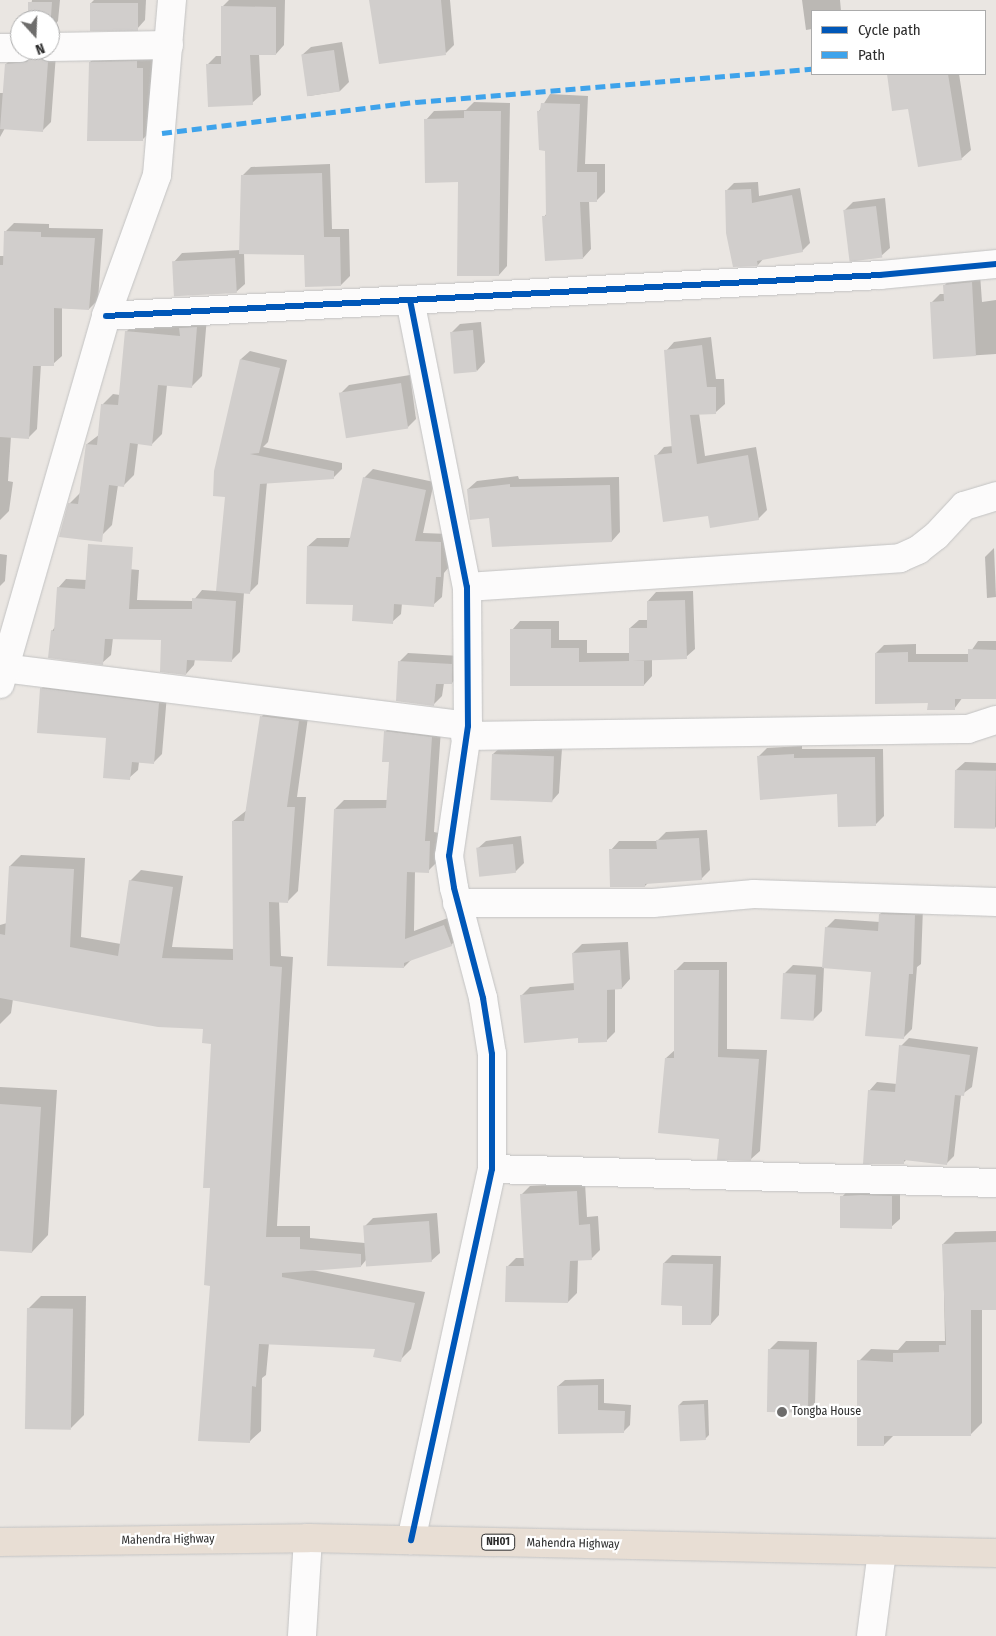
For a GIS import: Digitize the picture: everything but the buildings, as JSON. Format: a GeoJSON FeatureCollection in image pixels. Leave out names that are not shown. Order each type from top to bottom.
{"type":"FeatureCollection","features":[{"type":"Feature","properties":{"kind":"highway","name":"Mahendra Highway"},"geometry":{"type":"LineString","coordinates":[[0,1542],[308,1538],[996,1553]]}},
{"type":"Feature","properties":{"kind":"street"},"geometry":{"type":"LineString","coordinates":[[172,0],[156,175],[106,316],[1,676],[467,731],[968,729],[996,720]]}},
{"type":"Feature","properties":{"kind":"street"},"geometry":{"type":"LineString","coordinates":[[60,47],[169,46]]}},
{"type":"Feature","properties":{"kind":"street"},"geometry":{"type":"LineString","coordinates":[[106,316],[880,276],[996,264]]}},
{"type":"Feature","properties":{"kind":"street"},"geometry":{"type":"LineString","coordinates":[[410,300],[467,587],[467,731],[449,856],[458,902],[483,998],[492,1054],[492,1169],[411,1540]]}},
{"type":"Feature","properties":{"kind":"street"},"geometry":{"type":"LineString","coordinates":[[467,587],[900,558],[936,536],[964,506],[996,496]]}},
{"type":"Feature","properties":{"kind":"street"},"geometry":{"type":"LineString","coordinates":[[458,902],[653,903],[754,894],[996,902]]}},
{"type":"Feature","properties":{"kind":"street"},"geometry":{"type":"LineString","coordinates":[[492,1169],[996,1183]]}},
{"type":"Feature","properties":{"kind":"street"},"geometry":{"type":"LineString","coordinates":[[302,1636],[308,1538]]}},
{"type":"Feature","properties":{"kind":"street"},"geometry":{"type":"LineString","coordinates":[[871,1636],[882,1551]]}},
{"type":"Feature","properties":{"kind":"marked path"},"geometry":{"type":"LineString","coordinates":[[162,133],[416,102],[811,69]]}},
{"type":"Feature","properties":{"kind":"cycle path"},"geometry":{"type":"LineString","coordinates":[[106,316],[880,275],[996,264]]}},
{"type":"Feature","properties":{"kind":"cycle path"},"geometry":{"type":"LineString","coordinates":[[410,300],[467,587],[468,726],[449,856],[454,888],[483,998],[492,1054],[492,1169],[411,1540]]}},
{"type":"Feature","properties":{"kind":"place","name":"Tongba House"},"geometry":{"type":"Point","coordinates":[782,1412]}}]}
